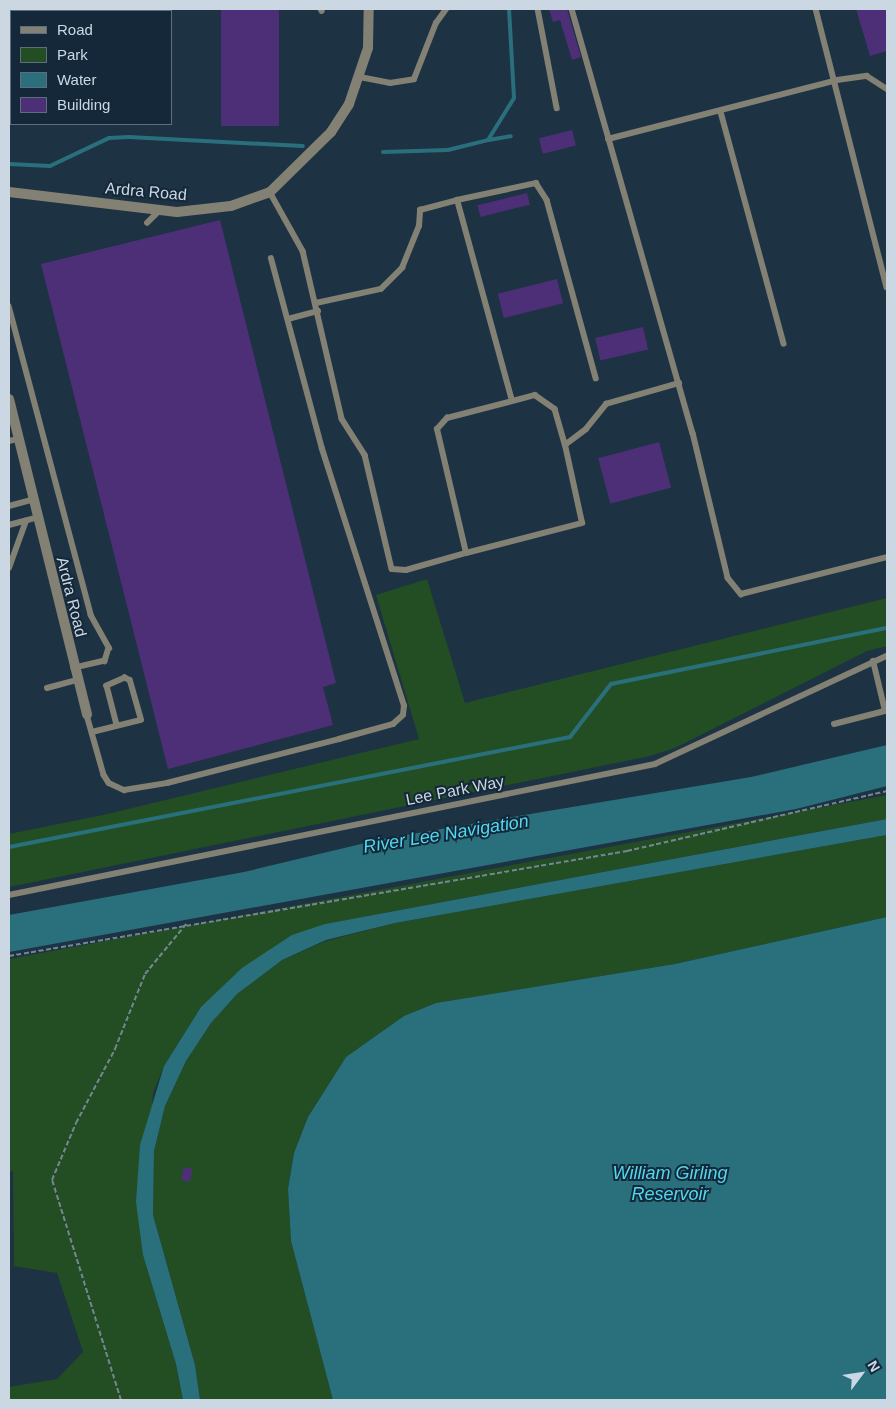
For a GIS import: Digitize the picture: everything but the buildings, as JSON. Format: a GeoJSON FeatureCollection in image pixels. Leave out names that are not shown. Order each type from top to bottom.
{"type":"FeatureCollection","features":[{"type":"Feature","properties":{"kind":"street","name":"Ardra Road"},"geometry":{"type":"LineString","coordinates":[[9,192],[159,211],[212,210],[270,192],[305,161],[331,132],[360,77],[368,48],[369,9]]}},
{"type":"Feature","properties":{"kind":"street","name":"Ardra Road"},"geometry":{"type":"LineString","coordinates":[[9,399],[13,440],[31,500],[31,520],[87,715]]}},
{"type":"Feature","properties":{"kind":"lane"},"geometry":{"type":"LineString","coordinates":[[360,77],[390,83],[414,80],[436,23],[446,9]]}},
{"type":"Feature","properties":{"kind":"lane"},"geometry":{"type":"LineString","coordinates":[[538,9],[557,108]]}},
{"type":"Feature","properties":{"kind":"lane"},"geometry":{"type":"LineString","coordinates":[[572,9],[679,383],[728,578],[741,594],[887,557]]}},
{"type":"Feature","properties":{"kind":"lane"},"geometry":{"type":"LineString","coordinates":[[816,9],[837,80],[887,287]]}},
{"type":"Feature","properties":{"kind":"lane"},"geometry":{"type":"LineString","coordinates":[[608,139],[720,112],[837,80],[867,76],[887,89]]}},
{"type":"Feature","properties":{"kind":"lane"},"geometry":{"type":"LineString","coordinates":[[720,112],[784,344]]}},
{"type":"Feature","properties":{"kind":"lane"},"geometry":{"type":"LineString","coordinates":[[316,303],[381,289],[402,268],[419,226],[420,210],[456,200],[536,184],[547,200],[596,378]]}},
{"type":"Feature","properties":{"kind":"lane"},"geometry":{"type":"LineString","coordinates":[[270,192],[299,242],[318,311],[342,419],[365,455],[392,569],[406,570],[582,523],[555,409],[535,395],[447,418],[437,429],[466,553]]}},
{"type":"Feature","properties":{"kind":"lane"},"geometry":{"type":"LineString","coordinates":[[456,200],[512,401]]}},
{"type":"Feature","properties":{"kind":"lane"},"geometry":{"type":"LineString","coordinates":[[148,223],[159,211]]}},
{"type":"Feature","properties":{"kind":"lane"},"geometry":{"type":"LineString","coordinates":[[87,715],[109,783],[124,790],[167,783],[393,724],[403,715],[404,706],[389,667],[322,449],[271,259]]}},
{"type":"Feature","properties":{"kind":"lane"},"geometry":{"type":"LineString","coordinates":[[9,306],[96,626],[106,638],[109,656],[105,661],[74,668]]}},
{"type":"Feature","properties":{"kind":"lane"},"geometry":{"type":"LineString","coordinates":[[288,319],[318,311]]}},
{"type":"Feature","properties":{"kind":"lane"},"geometry":{"type":"LineString","coordinates":[[565,445],[586,429],[606,404],[679,383]]}},
{"type":"Feature","properties":{"kind":"lane"},"geometry":{"type":"LineString","coordinates":[[9,506],[31,500]]}},
{"type":"Feature","properties":{"kind":"lane"},"geometry":{"type":"LineString","coordinates":[[9,525],[31,520]]}},
{"type":"Feature","properties":{"kind":"lane"},"geometry":{"type":"LineString","coordinates":[[9,568],[31,520]]}},
{"type":"Feature","properties":{"kind":"lane","name":"Lee Park Way"},"geometry":{"type":"LineString","coordinates":[[9,895],[655,764],[887,656]]}},
{"type":"Feature","properties":{"kind":"lane"},"geometry":{"type":"LineString","coordinates":[[834,724],[885,711],[873,661]]}},
{"type":"Feature","properties":{"kind":"lane"},"geometry":{"type":"LineString","coordinates":[[92,732],[141,720],[130,681],[125,678],[107,686],[117,725]]}},
{"type":"Feature","properties":{"kind":"lane"},"geometry":{"type":"LineString","coordinates":[[47,688],[77,680]]}},
{"type":"Feature","properties":{"kind":"path"},"geometry":{"type":"LineString","coordinates":[[9,956],[186,924],[627,851],[887,791]]}},
{"type":"Feature","properties":{"kind":"path"},"geometry":{"type":"LineString","coordinates":[[121,1400],[52,1180],[76,1123],[115,1048],[145,974],[186,924]]}},
{"type":"Feature","properties":{"kind":"green space"},"geometry":{"type":"Polygon","coordinates":[[[427,579],[465,703],[887,598],[887,646],[867,651],[675,748],[650,756],[9,887],[9,834],[103,815],[419,739],[376,595],[427,579]]]}},
{"type":"Feature","properties":{"kind":"green space"},"geometry":{"type":"Polygon","coordinates":[[[887,795],[887,819],[325,924],[201,1007],[164,1066],[153,1093],[143,1255],[176,1364],[183,1400],[9,1400],[9,1387],[57,1379],[83,1352],[57,1273],[14,1266],[13,1171],[9,1172],[9,959],[887,795]]]}},
{"type":"Feature","properties":{"kind":"green space"},"geometry":{"type":"Polygon","coordinates":[[[887,835],[887,917],[675,964],[436,1003],[404,1016],[346,1057],[308,1117],[294,1153],[288,1189],[291,1241],[333,1400],[200,1400],[195,1365],[153,1215],[154,1151],[165,1106],[186,1061],[211,1023],[237,994],[282,960],[326,941],[395,923],[887,835]]]}},
{"type":"Feature","properties":{"kind":"water","name":"River Lee Navigation"},"geometry":{"type":"Polygon","coordinates":[[[887,745],[887,786],[796,809],[9,952],[9,915],[244,872],[382,839],[751,777],[887,745]]]}},
{"type":"Feature","properties":{"kind":"water"},"geometry":{"type":"Polygon","coordinates":[[[887,819],[887,835],[395,923],[326,940],[282,960],[237,994],[211,1023],[186,1061],[165,1106],[154,1151],[153,1215],[195,1365],[200,1400],[183,1400],[176,1364],[143,1255],[136,1202],[140,1145],[164,1066],[201,1007],[242,968],[292,935],[325,924],[887,819]]]}},
{"type":"Feature","properties":{"kind":"water","name":"William Girling Reservoir"},"geometry":{"type":"Polygon","coordinates":[[[887,917],[887,1400],[333,1400],[291,1241],[288,1189],[294,1153],[308,1117],[346,1057],[404,1016],[436,1003],[675,964],[887,917]]]}},
{"type":"Feature","properties":{"kind":"waterway"},"geometry":{"type":"LineString","coordinates":[[383,152],[448,150],[488,140],[514,98],[509,9]]}},
{"type":"Feature","properties":{"kind":"waterway"},"geometry":{"type":"LineString","coordinates":[[489,140],[511,136]]}},
{"type":"Feature","properties":{"kind":"waterway"},"geometry":{"type":"LineString","coordinates":[[9,164],[50,166],[109,138],[129,137],[303,146]]}},
{"type":"Feature","properties":{"kind":"waterway"},"geometry":{"type":"LineString","coordinates":[[9,847],[570,737],[611,684],[887,628]]}}]}
